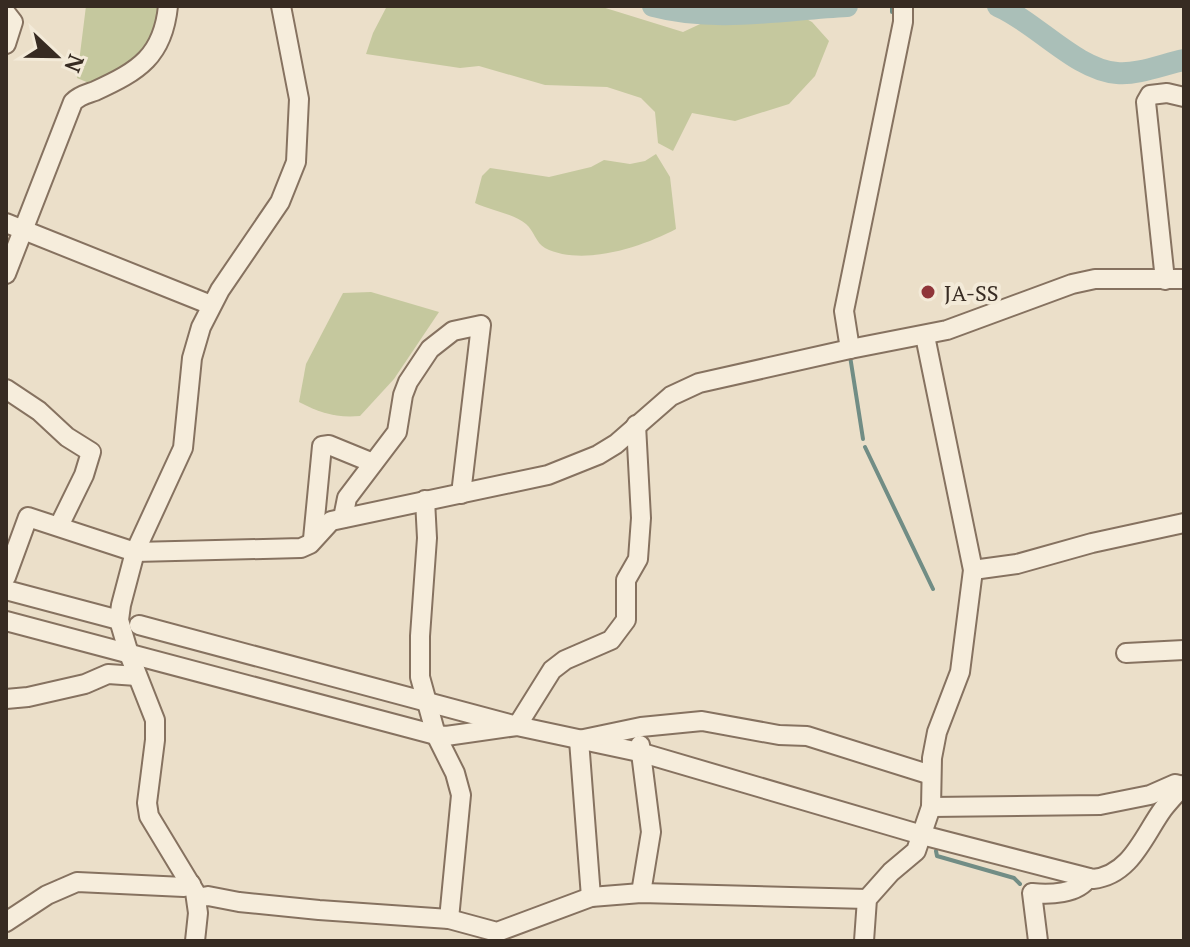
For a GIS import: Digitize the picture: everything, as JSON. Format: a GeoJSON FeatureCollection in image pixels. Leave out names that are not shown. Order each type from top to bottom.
{"type":"FeatureCollection","features":[{"type":"Feature","properties":{"kind":"street"},"geometry":{"type":"LineString","coordinates":[[6,274],[15,227],[73,102],[141,66],[152,56],[161,38],[168,6]]}},
{"type":"Feature","properties":{"kind":"street"},"geometry":{"type":"LineString","coordinates":[[195,941],[198,913],[194,891],[149,816],[147,803],[155,720],[119,620],[135,552],[180,459],[194,346],[211,305],[280,202],[296,162],[299,99],[281,6]]}},
{"type":"Feature","properties":{"kind":"street"},"geometry":{"type":"LineString","coordinates":[[850,349],[844,311],[903,9]]}},
{"type":"Feature","properties":{"kind":"street"},"geometry":{"type":"LineString","coordinates":[[6,13],[13,22],[6,44]]}},
{"type":"Feature","properties":{"kind":"street"},"geometry":{"type":"LineString","coordinates":[[6,577],[28,517],[135,552],[301,548],[331,521],[548,475],[598,455],[616,444],[671,396],[699,383],[850,349],[925,336],[1025,304],[1072,284],[1095,279],[1175,279],[1146,102],[1150,95],[1156,93],[1184,97]]}},
{"type":"Feature","properties":{"kind":"street"},"geometry":{"type":"LineString","coordinates":[[15,227],[211,305]]}},
{"type":"Feature","properties":{"kind":"street"},"geometry":{"type":"LineString","coordinates":[[343,518],[347,498],[397,432],[408,382],[430,349],[453,331],[481,325],[461,494]]}},
{"type":"Feature","properties":{"kind":"street"},"geometry":{"type":"LineString","coordinates":[[864,941],[867,899],[891,872],[911,858],[931,807],[931,775],[937,732],[960,672],[973,570],[925,336]]}},
{"type":"Feature","properties":{"kind":"street"},"geometry":{"type":"LineString","coordinates":[[6,389],[91,452],[84,475],[59,526]]}},
{"type":"Feature","properties":{"kind":"street"},"geometry":{"type":"LineString","coordinates":[[6,621],[436,735],[517,726],[552,670],[565,660],[611,640],[626,620],[626,580],[638,559],[641,518],[636,425]]}},
{"type":"Feature","properties":{"kind":"street"},"geometry":{"type":"LineString","coordinates":[[313,539],[322,446],[329,445],[373,463]]}},
{"type":"Feature","properties":{"kind":"street"},"geometry":{"type":"LineString","coordinates":[[425,500],[427,538],[420,677],[436,735],[455,773],[461,795],[449,919]]}},
{"type":"Feature","properties":{"kind":"street"},"geometry":{"type":"LineString","coordinates":[[973,570],[1017,564],[1092,543],[1184,523]]}},
{"type":"Feature","properties":{"kind":"street"},"geometry":{"type":"LineString","coordinates":[[6,590],[119,620]]}},
{"type":"Feature","properties":{"kind":"street"},"geometry":{"type":"LineString","coordinates":[[139,625],[517,726],[639,752],[922,835],[1088,878],[1100,878],[1137,853],[1162,810],[1183,785]]}},
{"type":"Feature","properties":{"kind":"street"},"geometry":{"type":"LineString","coordinates":[[1126,653],[1184,650]]}},
{"type":"Feature","properties":{"kind":"street"},"geometry":{"type":"LineString","coordinates":[[271,659],[272,691]]}},
{"type":"Feature","properties":{"kind":"street"},"geometry":{"type":"LineString","coordinates":[[6,699],[85,684],[108,674],[137,676]]}},
{"type":"Feature","properties":{"kind":"street"},"geometry":{"type":"LineString","coordinates":[[579,740],[641,727],[702,721],[779,735],[807,736],[931,775]]}},
{"type":"Feature","properties":{"kind":"street"},"geometry":{"type":"LineString","coordinates":[[641,727],[639,752],[651,832],[641,893]]}},
{"type":"Feature","properties":{"kind":"street"},"geometry":{"type":"LineString","coordinates":[[579,740],[591,897]]}},
{"type":"Feature","properties":{"kind":"street"},"geometry":{"type":"LineString","coordinates":[[931,807],[1100,805],[1150,795],[1175,784],[1183,785]]}},
{"type":"Feature","properties":{"kind":"street"},"geometry":{"type":"LineString","coordinates":[[1038,941],[1032,893],[1050,894],[1075,889],[1088,878]]}},
{"type":"Feature","properties":{"kind":"street"},"geometry":{"type":"LineString","coordinates":[[6,922],[47,895],[77,882],[184,887],[239,902],[449,919],[498,936],[591,897],[641,893],[867,899]]}},
{"type":"Feature","properties":{"kind":"green space"},"geometry":{"type":"Polygon","coordinates":[[[86,6],[165,6],[157,36],[131,66],[89,83],[77,78],[86,6]]]}},
{"type":"Feature","properties":{"kind":"green space"},"geometry":{"type":"Polygon","coordinates":[[[387,6],[599,6],[683,32],[726,12],[788,9],[812,22],[829,41],[815,76],[789,104],[735,121],[692,113],[673,151],[658,143],[655,112],[641,98],[607,87],[545,85],[479,66],[460,68],[366,54],[387,6]]]}},
{"type":"Feature","properties":{"kind":"green space"},"geometry":{"type":"Polygon","coordinates":[[[656,154],[670,177],[676,229],[629,248],[594,255],[560,253],[542,246],[521,221],[475,203],[482,176],[490,168],[549,177],[591,167],[604,160],[630,164],[645,161],[656,154]]]}},
{"type":"Feature","properties":{"kind":"green space"},"geometry":{"type":"Polygon","coordinates":[[[371,292],[439,312],[394,379],[360,416],[328,414],[299,402],[306,364],[343,293],[371,292]]]}},
{"type":"Feature","properties":{"kind":"waterway"},"geometry":{"type":"LineString","coordinates":[[653,6],[701,14],[750,14],[847,6]]}},
{"type":"Feature","properties":{"kind":"waterway"},"geometry":{"type":"LineString","coordinates":[[892,6],[892,12]]}},
{"type":"Feature","properties":{"kind":"waterway"},"geometry":{"type":"LineString","coordinates":[[998,6],[1071,55],[1102,70],[1134,72],[1184,60]]}},
{"type":"Feature","properties":{"kind":"waterway"},"geometry":{"type":"LineString","coordinates":[[850,356],[863,439]]}},
{"type":"Feature","properties":{"kind":"waterway"},"geometry":{"type":"LineString","coordinates":[[865,447],[933,589]]}},
{"type":"Feature","properties":{"kind":"waterway"},"geometry":{"type":"LineString","coordinates":[[936,851],[937,856],[1014,878],[1020,884]]}},
{"type":"Feature","properties":{"kind":"place","name":"JA-SS"},"geometry":{"type":"Point","coordinates":[928,292]}}]}
